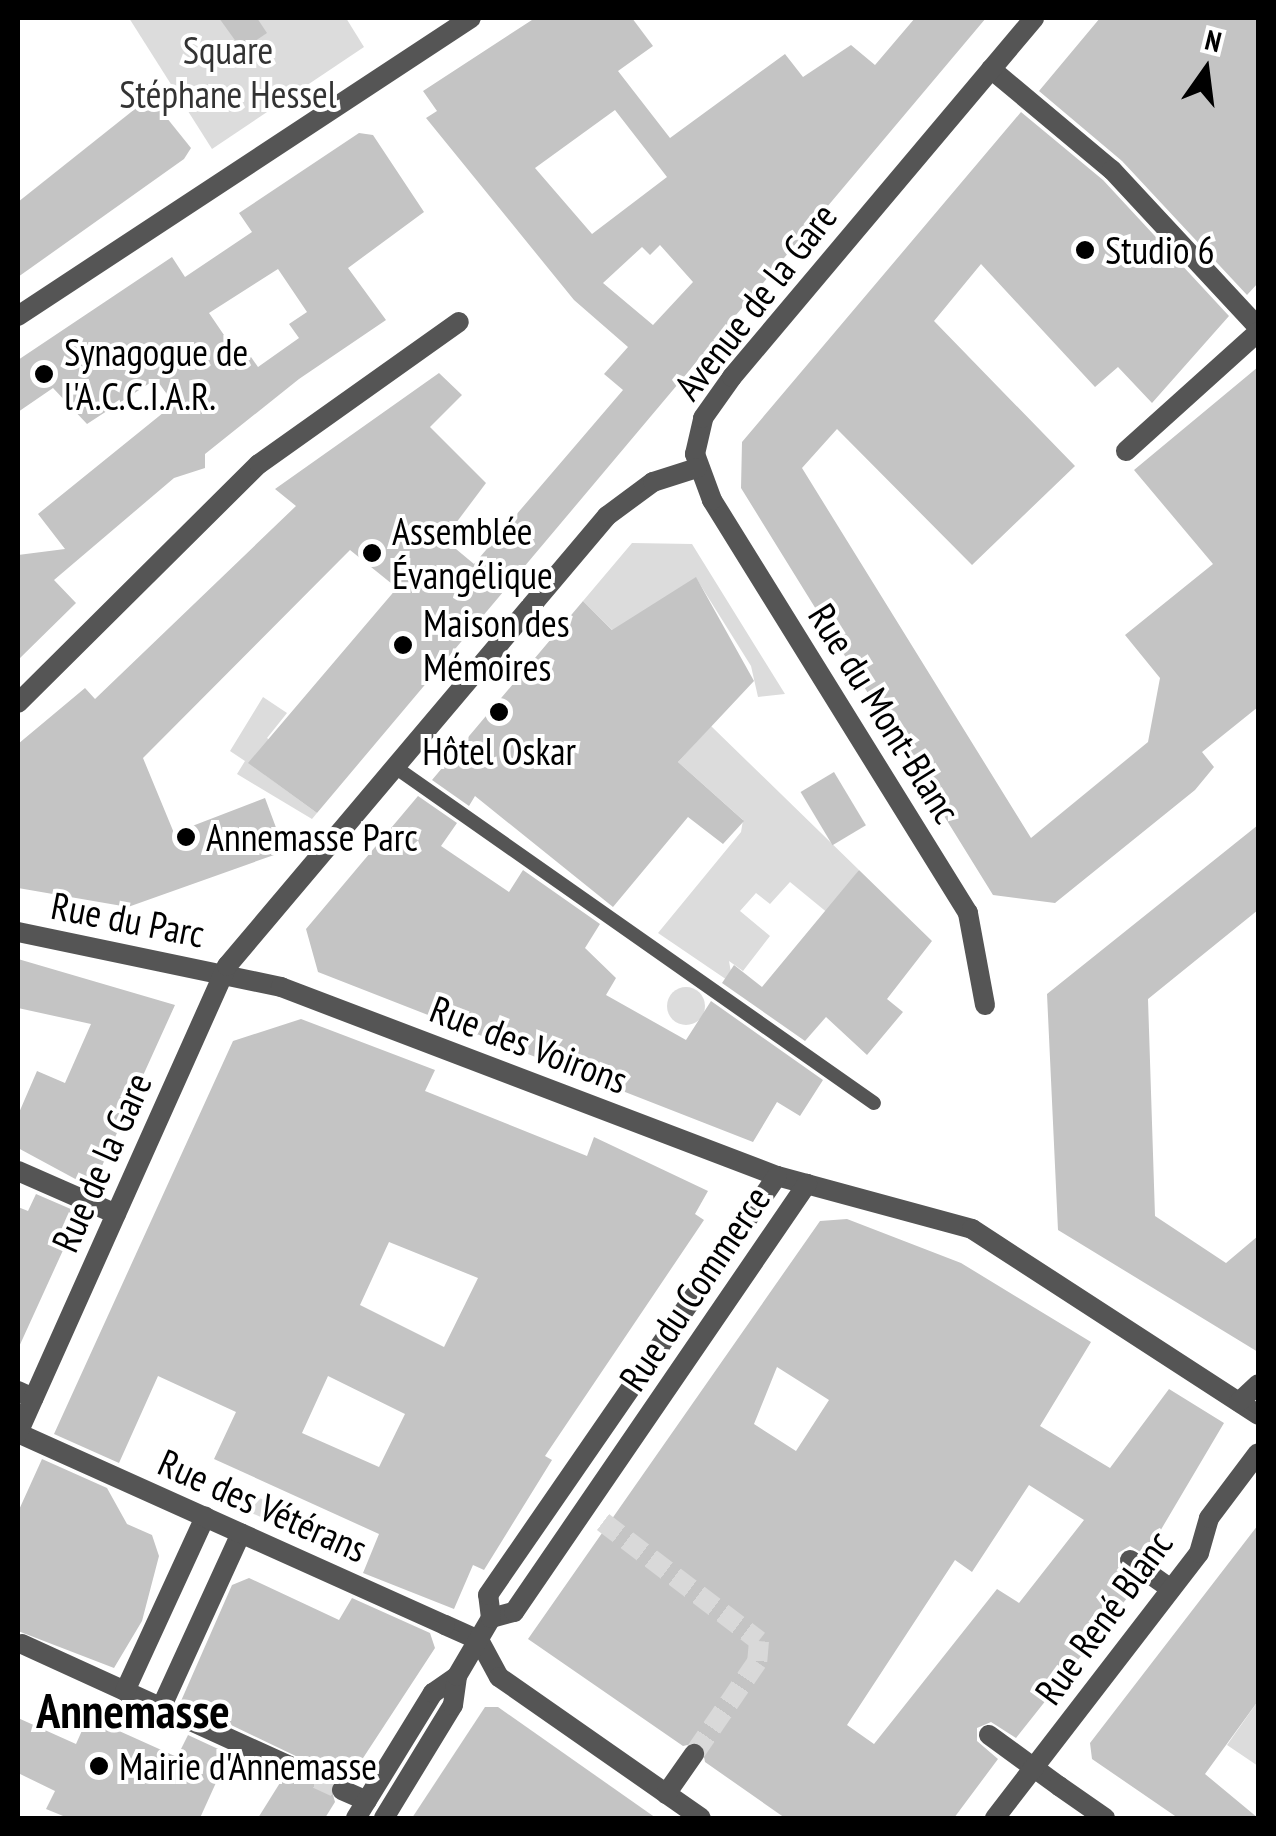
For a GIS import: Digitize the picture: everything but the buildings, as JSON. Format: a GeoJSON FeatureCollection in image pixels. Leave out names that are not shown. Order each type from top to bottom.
{"type":"FeatureCollection","features":[{"type":"Feature","properties":{"kind":"street"},"geometry":{"type":"LineString","coordinates":[[18,316],[471,18]]}},
{"type":"Feature","properties":{"kind":"street","name":"Avenue de la Gare"},"geometry":{"type":"LineString","coordinates":[[697,468],[698,431],[721,392],[1034,18]]}},
{"type":"Feature","properties":{"kind":"street"},"geometry":{"type":"LineString","coordinates":[[991,68],[1112,170],[1257,322],[1126,451]]}},
{"type":"Feature","properties":{"kind":"street"},"geometry":{"type":"LineString","coordinates":[[18,703],[260,464],[458,322]]}},
{"type":"Feature","properties":{"kind":"street"},"geometry":{"type":"LineString","coordinates":[[224,974],[616,507],[697,468]]}},
{"type":"Feature","properties":{"kind":"street","name":"Rue du Mont-Blanc"},"geometry":{"type":"LineString","coordinates":[[697,468],[968,913],[985,1005]]}},
{"type":"Feature","properties":{"kind":"street","name":"Rue du Parc"},"geometry":{"type":"LineString","coordinates":[[18,932],[224,974]]}},
{"type":"Feature","properties":{"kind":"street","name":"Rue des Voirons"},"geometry":{"type":"LineString","coordinates":[[224,974],[298,993],[777,1176],[972,1229],[1030,1262],[1258,1415]]}},
{"type":"Feature","properties":{"kind":"street","name":"Rue de la Gare"},"geometry":{"type":"LineString","coordinates":[[18,1433],[25,1395],[116,1214],[224,974]]}},
{"type":"Feature","properties":{"kind":"street"},"geometry":{"type":"LineString","coordinates":[[18,1171],[116,1214]]}},
{"type":"Feature","properties":{"kind":"street","name":"Rue du Commerce"},"geometry":{"type":"LineString","coordinates":[[384,1818],[453,1704],[457,1676],[492,1618],[488,1595],[777,1176]]}},
{"type":"Feature","properties":{"kind":"street","name":"Rue du Commerce"},"geometry":{"type":"LineString","coordinates":[[492,1618],[514,1612],[807,1184]]}},
{"type":"Feature","properties":{"kind":"street"},"geometry":{"type":"LineString","coordinates":[[1240,1402],[1258,1384]]}},
{"type":"Feature","properties":{"kind":"street","name":"Rue du Commerce"},"geometry":{"type":"LineString","coordinates":[[610,1416],[639,1430]]}},
{"type":"Feature","properties":{"kind":"street","name":"Rue des Vétérans"},"geometry":{"type":"LineString","coordinates":[[18,1433],[479,1640]]}},
{"type":"Feature","properties":{"kind":"street","name":"Rue René Blanc"},"geometry":{"type":"LineString","coordinates":[[995,1818],[1171,1589],[1258,1453]]}},
{"type":"Feature","properties":{"kind":"street"},"geometry":{"type":"LineString","coordinates":[[585,1509],[604,1522]]}},
{"type":"Feature","properties":{"kind":"street"},"geometry":{"type":"LineString","coordinates":[[124,1691],[205,1517]]}},
{"type":"Feature","properties":{"kind":"street"},"geometry":{"type":"LineString","coordinates":[[161,1708],[242,1533]]}},
{"type":"Feature","properties":{"kind":"street"},"geometry":{"type":"LineString","coordinates":[[1130,1560],[1171,1589]]}},
{"type":"Feature","properties":{"kind":"street"},"geometry":{"type":"LineString","coordinates":[[479,1640],[499,1677],[701,1818]]}},
{"type":"Feature","properties":{"kind":"street"},"geometry":{"type":"LineString","coordinates":[[22,1644],[290,1766]]}},
{"type":"Feature","properties":{"kind":"street","name":"Rue du Commerce"},"geometry":{"type":"LineString","coordinates":[[361,1810],[432,1693],[457,1676]]}},
{"type":"Feature","properties":{"kind":"street"},"geometry":{"type":"LineString","coordinates":[[989,1735],[1105,1818]]}},
{"type":"Feature","properties":{"kind":"street"},"geometry":{"type":"LineString","coordinates":[[666,1794],[694,1754]]}},
{"type":"Feature","properties":{"kind":"street"},"geometry":{"type":"LineString","coordinates":[[342,1790],[361,1810]]}},
{"type":"Feature","properties":{"kind":"lane"},"geometry":{"type":"LineString","coordinates":[[394,767],[874,1103]]}},
{"type":"Feature","properties":{"kind":"green space","name":"Square Stéphane Hessel"},"geometry":{"type":"Polygon","coordinates":[[[129,18],[346,18],[364,47],[212,149],[129,18]]]}},
{"type":"Feature","properties":{"kind":"green space"},"geometry":{"type":"Polygon","coordinates":[[[632,543],[692,544],[785,694],[758,697],[751,666],[696,578],[651,668],[583,601],[632,543]]]}},
{"type":"Feature","properties":{"kind":"green space"},"geometry":{"type":"Polygon","coordinates":[[[263,697],[287,713],[267,738],[283,750],[265,775],[317,813],[312,819],[237,774],[245,761],[230,751],[263,697]]]}},
{"type":"Feature","properties":{"kind":"green space"},"geometry":{"type":"Polygon","coordinates":[[[711,726],[859,870],[829,914],[790,882],[770,904],[756,893],[740,911],[770,936],[743,971],[729,961],[733,984],[658,933],[741,832],[743,820],[678,762],[711,726]]]}},
{"type":"Feature","properties":{"kind":"green space"},"geometry":{"type":"Polygon","coordinates":[[[686,987],[699,993],[705,1006],[699,1019],[686,1025],[673,1019],[667,1006],[673,993],[686,987]]]}},
{"type":"Feature","properties":{"kind":"green space"},"geometry":{"type":"Polygon","coordinates":[[[235,1487],[313,1522],[306,1537],[228,1503],[235,1487]]]}},
{"type":"Feature","properties":{"kind":"green space"},"geometry":{"type":"Polygon","coordinates":[[[1258,1701],[1258,1766],[1227,1745],[1258,1701]]]}},
{"type":"Feature","properties":{"kind":"tunnel"},"geometry":{"type":"LineString","coordinates":[[603,1522],[759,1641],[757,1662],[694,1754]]}},
{"type":"Feature","properties":{"kind":"tunnel"},"geometry":{"type":"LineString","coordinates":[[290,1766],[342,1790]]}},
{"type":"Feature","properties":{"kind":"place","name":"Studio 6"},"geometry":{"type":"Point","coordinates":[1085,250]}},
{"type":"Feature","properties":{"kind":"place","name":"Synagogue de l'A.C.C.I.A.R."},"geometry":{"type":"Point","coordinates":[44,374]}},
{"type":"Feature","properties":{"kind":"place","name":"Assemblée Évangélique"},"geometry":{"type":"Point","coordinates":[372,553]}},
{"type":"Feature","properties":{"kind":"place","name":"Maison des Mémoires"},"geometry":{"type":"Point","coordinates":[403,645]}},
{"type":"Feature","properties":{"kind":"place","name":"Hôtel Oskar"},"geometry":{"type":"Point","coordinates":[499,712]}},
{"type":"Feature","properties":{"kind":"place","name":"Annemasse Parc"},"geometry":{"type":"Point","coordinates":[186,837]}},
{"type":"Feature","properties":{"kind":"place","name":"Mairie d'Annemasse"},"geometry":{"type":"Point","coordinates":[99,1766]}},
{"type":"Feature","properties":{"kind":"district","name":"Annemasse"},"geometry":{"type":"Point","coordinates":[133,1711]}}]}
